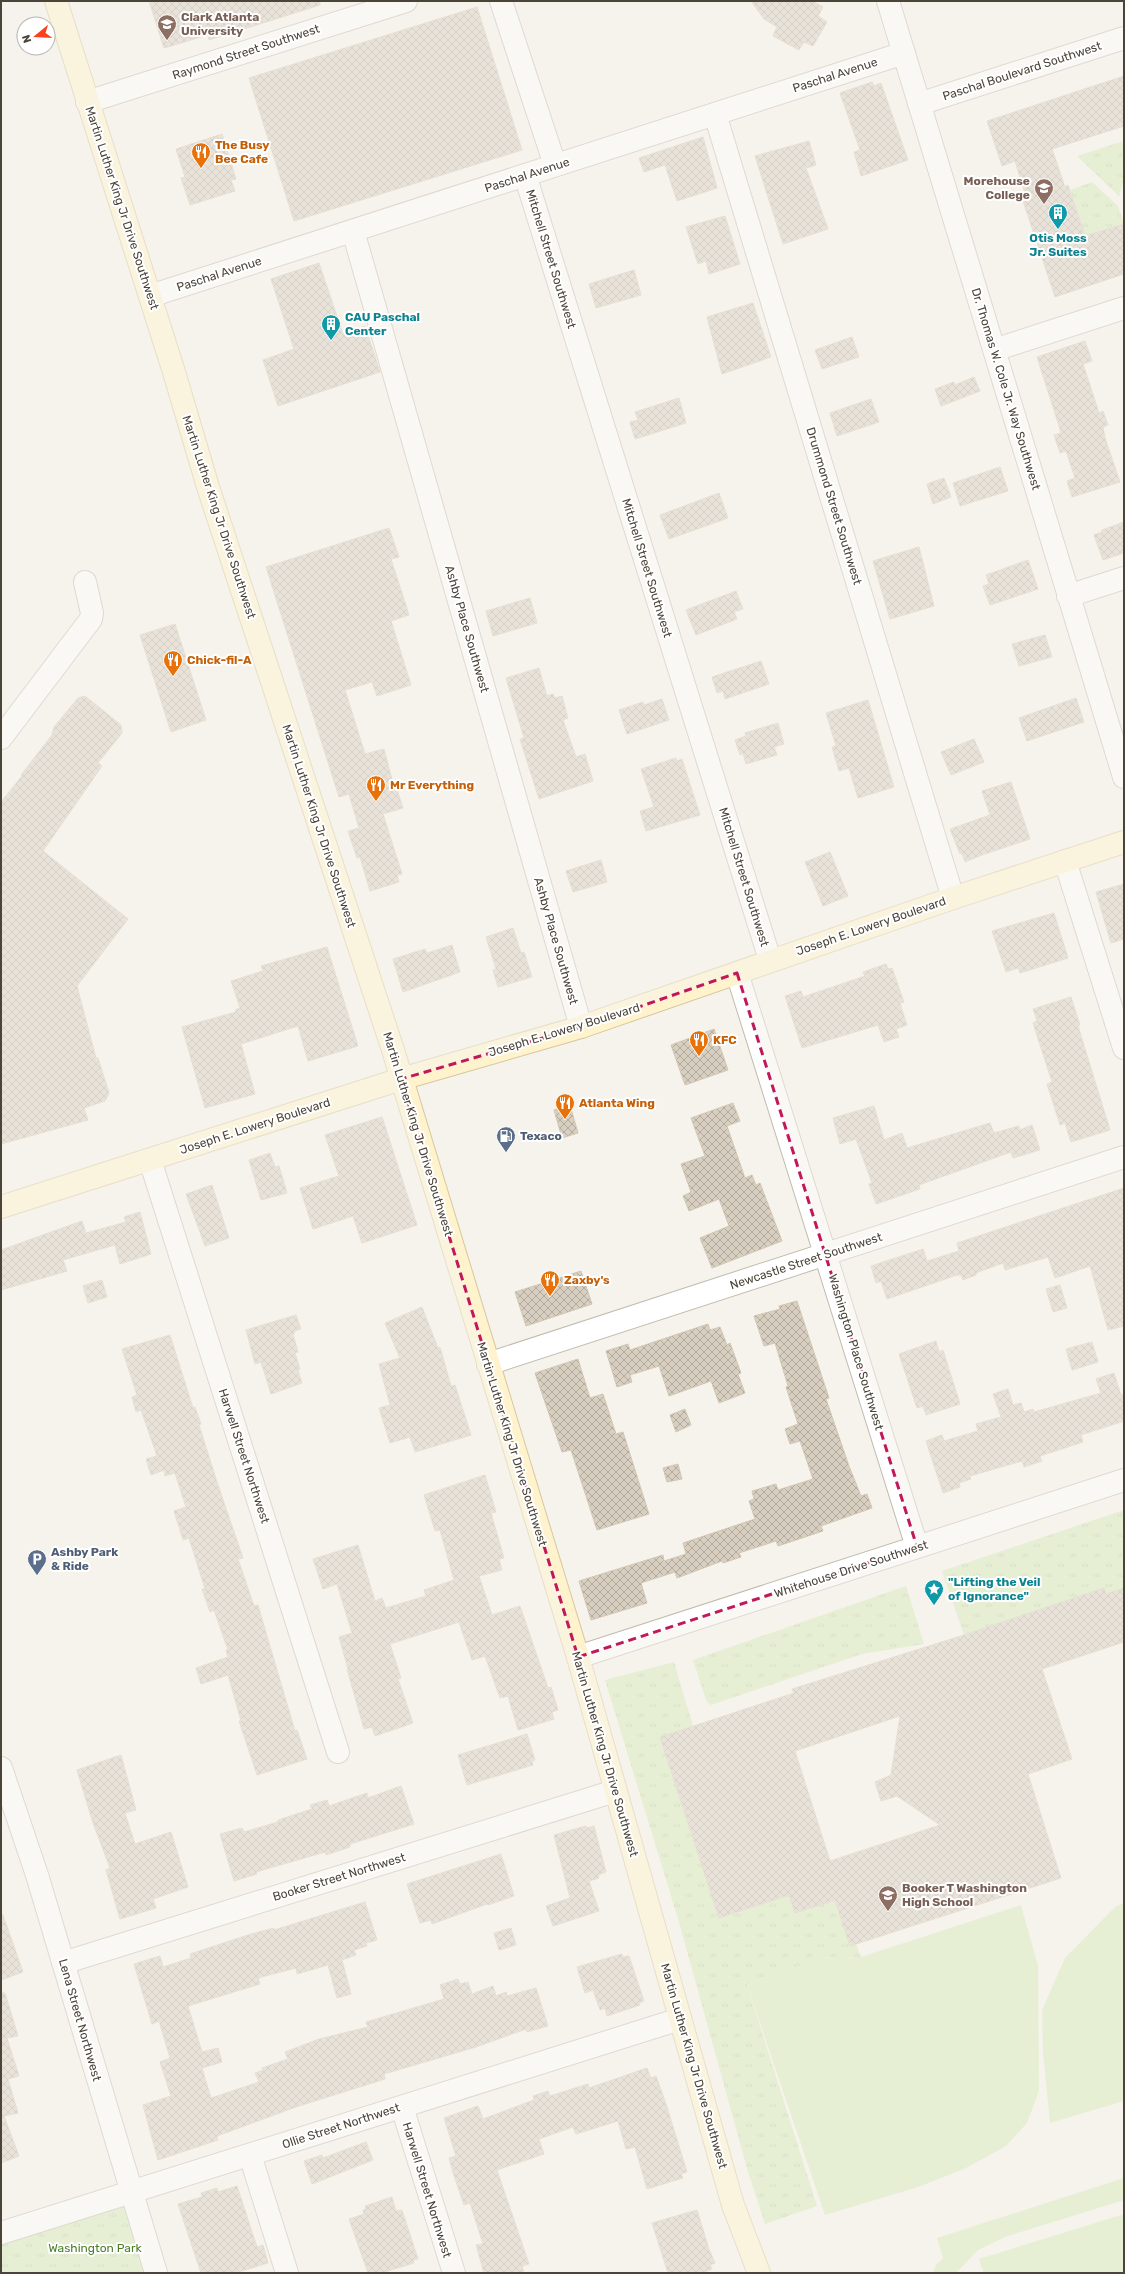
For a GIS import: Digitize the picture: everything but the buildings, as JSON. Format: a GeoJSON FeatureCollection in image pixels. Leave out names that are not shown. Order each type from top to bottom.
{"type":"FeatureCollection","features":[{"type":"Feature","properties":{"kind":"main road","name":"Martin Luther King Jr Drive Southwest"},"geometry":{"type":"LineString","coordinates":[[56,1],[150,296],[210,494],[401,1079],[578,1657],[733,2205],[759,2273]]}},
{"type":"Feature","properties":{"kind":"main road","name":"Joseph E. Lowery Boulevard"},"geometry":{"type":"LineString","coordinates":[[1,1207],[401,1079],[581,1027],[737,973],[770,960],[1124,842]]}},
{"type":"Feature","properties":{"kind":"street","name":"Raymond Street Southwest"},"geometry":{"type":"LineString","coordinates":[[87,102],[406,1]]}},
{"type":"Feature","properties":{"kind":"street"},"geometry":{"type":"LineString","coordinates":[[502,1],[555,165]]}},
{"type":"Feature","properties":{"kind":"street","name":"Dr. Thomas W. Cole Jr. Way Southwest"},"geometry":{"type":"LineString","coordinates":[[888,1],[1124,777]]}},
{"type":"Feature","properties":{"kind":"street","name":"Paschal Boulevard Southwest"},"geometry":{"type":"LineString","coordinates":[[919,104],[1124,38]]}},
{"type":"Feature","properties":{"kind":"street","name":"Paschal Avenue"},"geometry":{"type":"LineString","coordinates":[[150,296],[904,53]]}},
{"type":"Feature","properties":{"kind":"street","name":"Drummond Street Southwest"},"geometry":{"type":"LineString","coordinates":[[715,114],[953,898]]}},
{"type":"Feature","properties":{"kind":"street","name":"Mitchell Street Southwest"},"geometry":{"type":"LineString","coordinates":[[525,175],[770,960]]}},
{"type":"Feature","properties":{"kind":"street","name":"Ashby Place Southwest"},"geometry":{"type":"LineString","coordinates":[[353,231],[581,1027]]}},
{"type":"Feature","properties":{"kind":"street"},"geometry":{"type":"LineString","coordinates":[[994,350],[1124,308]]}},
{"type":"Feature","properties":{"kind":"street"},"geometry":{"type":"LineString","coordinates":[[1068,596],[1124,578]]}},
{"type":"Feature","properties":{"kind":"street"},"geometry":{"type":"LineString","coordinates":[[1,738],[91,619],[92,613],[85,582]]}},
{"type":"Feature","properties":{"kind":"street"},"geometry":{"type":"LineString","coordinates":[[1065,862],[1124,1048]]}},
{"type":"Feature","properties":{"kind":"street","name":"Washington Place Southwest"},"geometry":{"type":"LineString","coordinates":[[737,973],[917,1547]]}},
{"type":"Feature","properties":{"kind":"street","name":"Newcastle Street Southwest"},"geometry":{"type":"LineString","coordinates":[[488,1364],[1124,1157]]}},
{"type":"Feature","properties":{"kind":"street","name":"Harwell Street Northwest"},"geometry":{"type":"LineString","coordinates":[[150,1160],[338,1752]]}},
{"type":"Feature","properties":{"kind":"street","name":"Whitehouse Drive Southwest"},"geometry":{"type":"LineString","coordinates":[[578,1657],[1124,1480]]}},
{"type":"Feature","properties":{"kind":"street","name":"Lena Street Northwest"},"geometry":{"type":"LineString","coordinates":[[1,1768],[37,1875],[130,2192],[156,2273]]}},
{"type":"Feature","properties":{"kind":"street","name":"Booker Street Northwest"},"geometry":{"type":"LineString","coordinates":[[63,1963],[615,1791]]}},
{"type":"Feature","properties":{"kind":"street","name":"Ollie Street Northwest"},"geometry":{"type":"LineString","coordinates":[[1,2233],[680,2019]]}},
{"type":"Feature","properties":{"kind":"street","name":"Harwell Street Northwest"},"geometry":{"type":"LineString","coordinates":[[402,2107],[454,2273]]}},
{"type":"Feature","properties":{"kind":"street"},"geometry":{"type":"LineString","coordinates":[[250,2155],[287,2273]]}},
{"type":"Feature","properties":{"kind":"highlighted area"},"geometry":{"type":"Polygon","coordinates":[[[737,973],[917,1547],[578,1657],[401,1079],[581,1027],[737,973]]]}},
{"type":"Feature","properties":{"kind":"green space"},"geometry":{"type":"Polygon","coordinates":[[[1124,141],[1124,180],[1119,196],[1077,156],[1124,141]]]}},
{"type":"Feature","properties":{"kind":"green space"},"geometry":{"type":"Polygon","coordinates":[[[1092,182],[1118,206],[1124,224],[1085,236],[1070,190],[1092,182]]]}},
{"type":"Feature","properties":{"kind":"green space"},"geometry":{"type":"Polygon","coordinates":[[[1124,1510],[1124,1588],[1106,1594],[1104,1588],[964,1635],[942,1571],[1124,1510]]]}},
{"type":"Feature","properties":{"kind":"green space"},"geometry":{"type":"Polygon","coordinates":[[[906,1586],[924,1644],[862,1654],[711,1705],[706,1700],[693,1660],[906,1586]]]}},
{"type":"Feature","properties":{"kind":"green space"},"geometry":{"type":"Polygon","coordinates":[[[674,1662],[693,1726],[660,1737],[719,1918],[789,1895],[795,1913],[835,1900],[850,1946],[856,1944],[861,1957],[819,1959],[747,1985],[817,2206],[765,2224],[748,2172],[679,1922],[605,1680],[674,1662]]]}},
{"type":"Feature","properties":{"kind":"green space"},"geometry":{"type":"Polygon","coordinates":[[[1124,1903],[1124,2101],[1050,2123],[1043,2052],[1042,2010],[1065,1958],[1115,1907],[1124,1903]]]}},
{"type":"Feature","properties":{"kind":"green space"},"geometry":{"type":"Polygon","coordinates":[[[1021,1905],[1038,1966],[1039,2091],[1027,2123],[1006,2146],[964,2169],[918,2187],[825,2215],[747,1985],[819,1959],[861,1957],[1021,1905]]]}},
{"type":"Feature","properties":{"kind":"green space"},"geometry":{"type":"Polygon","coordinates":[[[1124,2178],[1124,2200],[1005,2237],[978,2250],[956,2273],[933,2273],[936,2265],[943,2258],[937,2238],[1124,2178]]]}},
{"type":"Feature","properties":{"kind":"green space","name":"Washington Park"},"geometry":{"type":"Polygon","coordinates":[[[125,2191],[150,2273],[1,2273],[1,2232],[125,2191]]]}},
{"type":"Feature","properties":{"kind":"green space"},"geometry":{"type":"Polygon","coordinates":[[[1124,2214],[1124,2273],[984,2273],[979,2259],[1124,2214]]]}},
{"type":"Feature","properties":{"kind":"place","name":"Clark Atlanta University"},"geometry":{"type":"Point","coordinates":[167,41]}},
{"type":"Feature","properties":{"kind":"place","name":"The Busy Bee Cafe"},"geometry":{"type":"Point","coordinates":[201,169]}},
{"type":"Feature","properties":{"kind":"place","name":"Morehouse College"},"geometry":{"type":"Point","coordinates":[1044,205]}},
{"type":"Feature","properties":{"kind":"place","name":"Otis Moss Jr. Suites"},"geometry":{"type":"Point","coordinates":[1058,230]}},
{"type":"Feature","properties":{"kind":"place","name":"CAU Paschal Center"},"geometry":{"type":"Point","coordinates":[331,341]}},
{"type":"Feature","properties":{"kind":"place","name":"Chick-fil-A"},"geometry":{"type":"Point","coordinates":[173,677]}},
{"type":"Feature","properties":{"kind":"place","name":"Mr Everything"},"geometry":{"type":"Point","coordinates":[376,802]}},
{"type":"Feature","properties":{"kind":"place","name":"KFC"},"geometry":{"type":"Point","coordinates":[699,1057]}},
{"type":"Feature","properties":{"kind":"place","name":"Atlanta Wing"},"geometry":{"type":"Point","coordinates":[565,1120]}},
{"type":"Feature","properties":{"kind":"place","name":"Texaco"},"geometry":{"type":"Point","coordinates":[506,1153]}},
{"type":"Feature","properties":{"kind":"place","name":"Zaxby's"},"geometry":{"type":"Point","coordinates":[550,1297]}},
{"type":"Feature","properties":{"kind":"place","name":"Ashby Park & Ride"},"geometry":{"type":"Point","coordinates":[37,1576]}},
{"type":"Feature","properties":{"kind":"place","name":"\"Lifting the Veil of Ignorance\""},"geometry":{"type":"Point","coordinates":[934,1606]}},
{"type":"Feature","properties":{"kind":"place","name":"Booker T Washington High School"},"geometry":{"type":"Point","coordinates":[888,1912]}}]}
